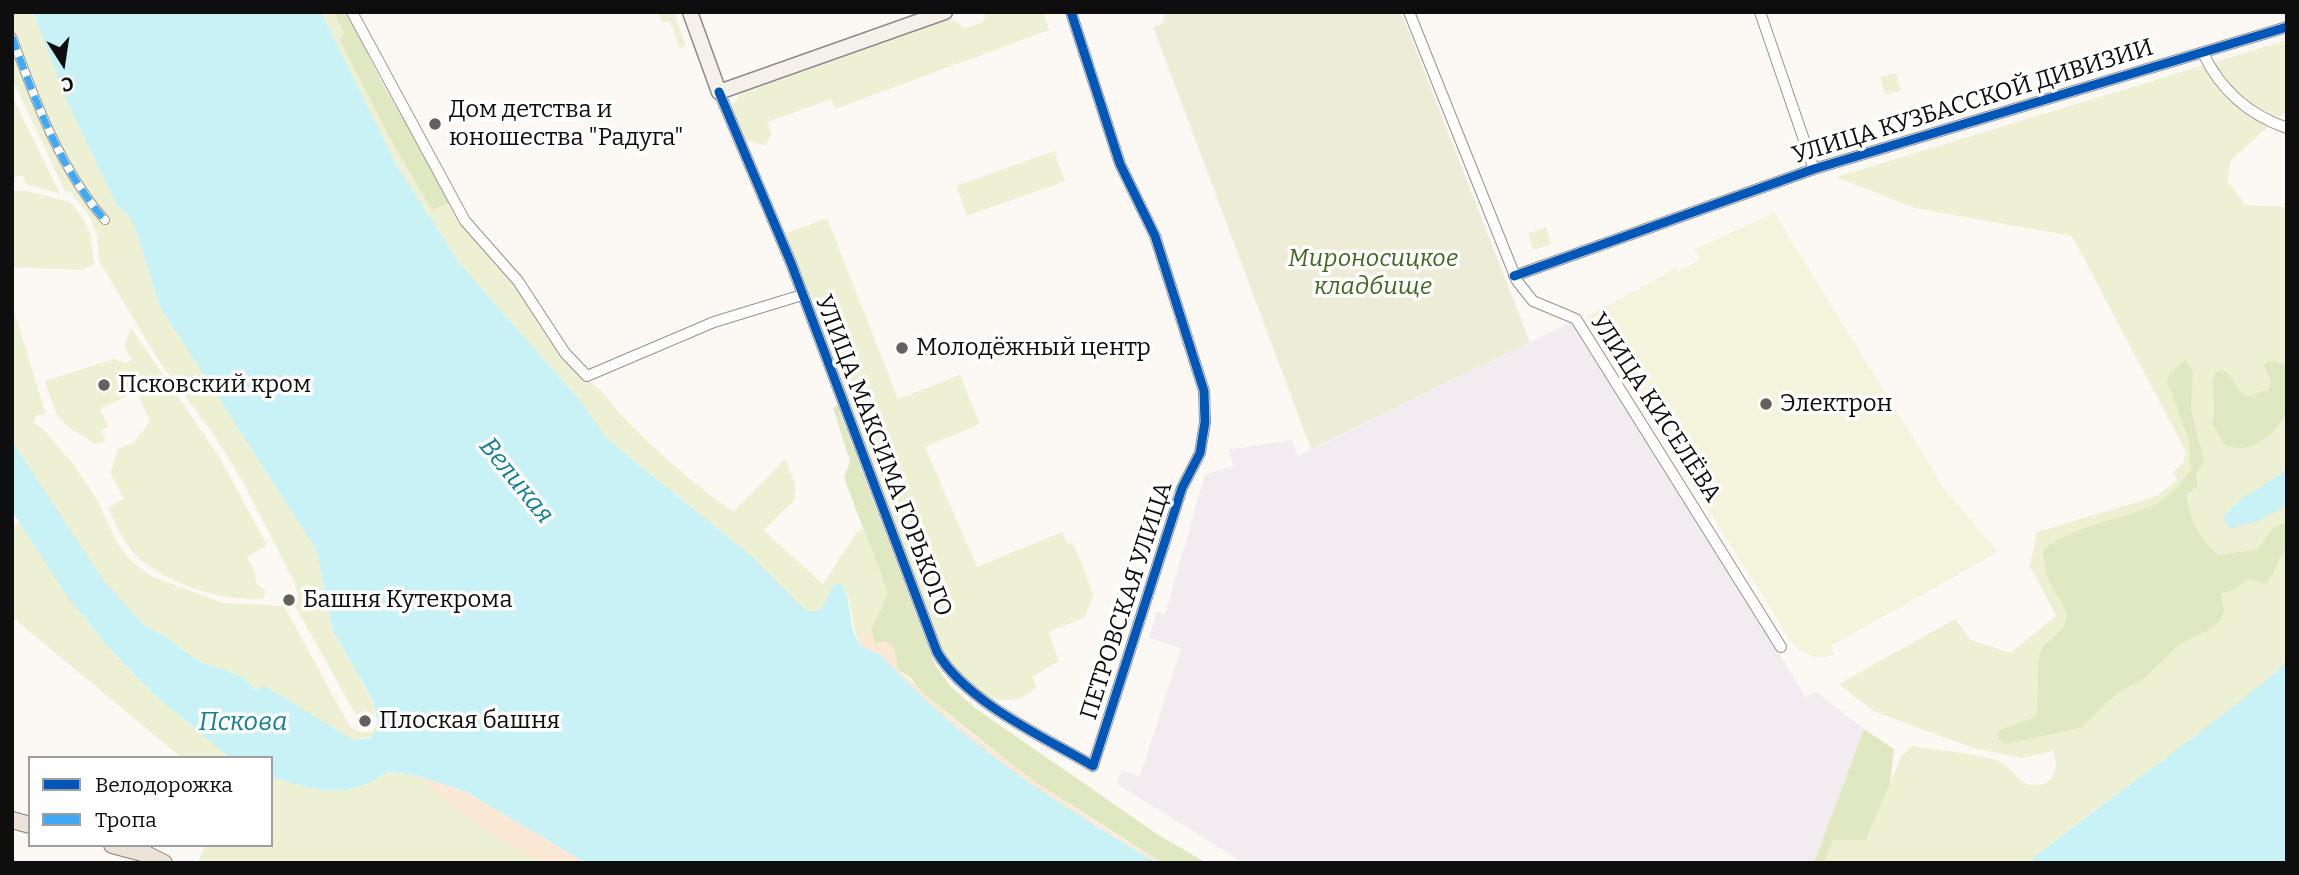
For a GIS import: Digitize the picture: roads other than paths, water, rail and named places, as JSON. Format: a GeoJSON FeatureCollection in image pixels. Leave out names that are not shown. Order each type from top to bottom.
{"type":"FeatureCollection","features":[{"type":"Feature","properties":{"kind":"main road","name":"УЛИЦА МАКСИМА ГОРЬКОГО"},"geometry":{"type":"LineString","coordinates":[[690,12],[719,92]]}},
{"type":"Feature","properties":{"kind":"main road"},"geometry":{"type":"LineString","coordinates":[[719,92],[945,12]]}},
{"type":"Feature","properties":{"kind":"main road"},"geometry":{"type":"LineString","coordinates":[[119,847],[146,854],[164,863]]}},
{"type":"Feature","properties":{"kind":"street"},"geometry":{"type":"LineString","coordinates":[[352,12],[464,221],[518,281],[565,353],[587,376],[714,322],[802,295]]}},
{"type":"Feature","properties":{"kind":"street","name":"ПЕТРОВСКАЯ УЛИЦА"},"geometry":{"type":"LineString","coordinates":[[1071,12],[1120,164],[1155,236],[1204,391],[1205,422],[1200,453],[1182,488],[1093,766]]}},
{"type":"Feature","properties":{"kind":"street","name":"УЛИЦА КИСЕЛЁВА"},"geometry":{"type":"LineString","coordinates":[[1409,12],[1521,290],[1533,301],[1576,319],[1781,647]]}},
{"type":"Feature","properties":{"kind":"street"},"geometry":{"type":"LineString","coordinates":[[1760,12],[1814,169]]}},
{"type":"Feature","properties":{"kind":"street","name":"УЛИЦА КУЗБАССКОЙ ДИВИЗИИ"},"geometry":{"type":"LineString","coordinates":[[1514,276],[1814,169],[2287,27]]}},
{"type":"Feature","properties":{"kind":"street"},"geometry":{"type":"LineString","coordinates":[[12,37],[38,107],[76,182],[105,220]]}},
{"type":"Feature","properties":{"kind":"street"},"geometry":{"type":"LineString","coordinates":[[2203,52],[2214,76],[2236,99],[2248,109],[2287,128]]}},
{"type":"Feature","properties":{"kind":"street","name":"УЛИЦА МАКСИМА ГОРЬКОГО"},"geometry":{"type":"LineString","coordinates":[[719,92],[802,295],[943,662],[978,696],[1093,766]]}},
{"type":"Feature","properties":{"kind":"water"},"geometry":{"type":"Polygon","coordinates":[[[33,12],[321,12],[398,168],[460,264],[583,404],[606,438],[749,554],[805,610],[814,612],[824,605],[833,584],[842,584],[854,633],[862,647],[883,657],[945,717],[1012,770],[1157,863],[586,863],[466,792],[415,775],[388,772],[358,787],[331,791],[273,778],[273,756],[228,756],[151,692],[107,646],[67,596],[12,511],[12,441],[103,580],[145,626],[165,636],[198,661],[243,677],[255,690],[265,686],[353,740],[370,738],[379,728],[373,701],[332,629],[317,551],[160,307],[135,227],[127,214],[117,206],[68,104],[33,12]]]}},
{"type":"Feature","properties":{"kind":"water"},"geometry":{"type":"Polygon","coordinates":[[[2287,470],[2287,505],[2258,521],[2231,528],[2224,520],[2225,514],[2241,499],[2287,470]]]}},
{"type":"Feature","properties":{"kind":"water"},"geometry":{"type":"Polygon","coordinates":[[[2287,662],[2287,863],[2027,863],[2223,714],[2287,662]]]}},
{"type":"Feature","properties":{"kind":"place","name":"Дом детства и юношества \"Радуга\""},"geometry":{"type":"Point","coordinates":[435,124]}},
{"type":"Feature","properties":{"kind":"place","name":"Молодёжный центр"},"geometry":{"type":"Point","coordinates":[902,348]}},
{"type":"Feature","properties":{"kind":"place","name":"Псковский кром"},"geometry":{"type":"Point","coordinates":[104,385]}},
{"type":"Feature","properties":{"kind":"place","name":"Электрон"},"geometry":{"type":"Point","coordinates":[1766,404]}},
{"type":"Feature","properties":{"kind":"place","name":"Башня Кутекрома"},"geometry":{"type":"Point","coordinates":[289,600]}},
{"type":"Feature","properties":{"kind":"place","name":"Плоская башня"},"geometry":{"type":"Point","coordinates":[365,721]}},
{"type":"Feature","properties":{"kind":"park label","name":"Мироносицкое кладбище"},"geometry":{"type":"Point","coordinates":[1373,273]}},
{"type":"Feature","properties":{"kind":"water label","name":"Великая"},"geometry":{"type":"Point","coordinates":[516,481]}},
{"type":"Feature","properties":{"kind":"water label","name":"Пскова"},"geometry":{"type":"Point","coordinates":[243,723]}}]}
